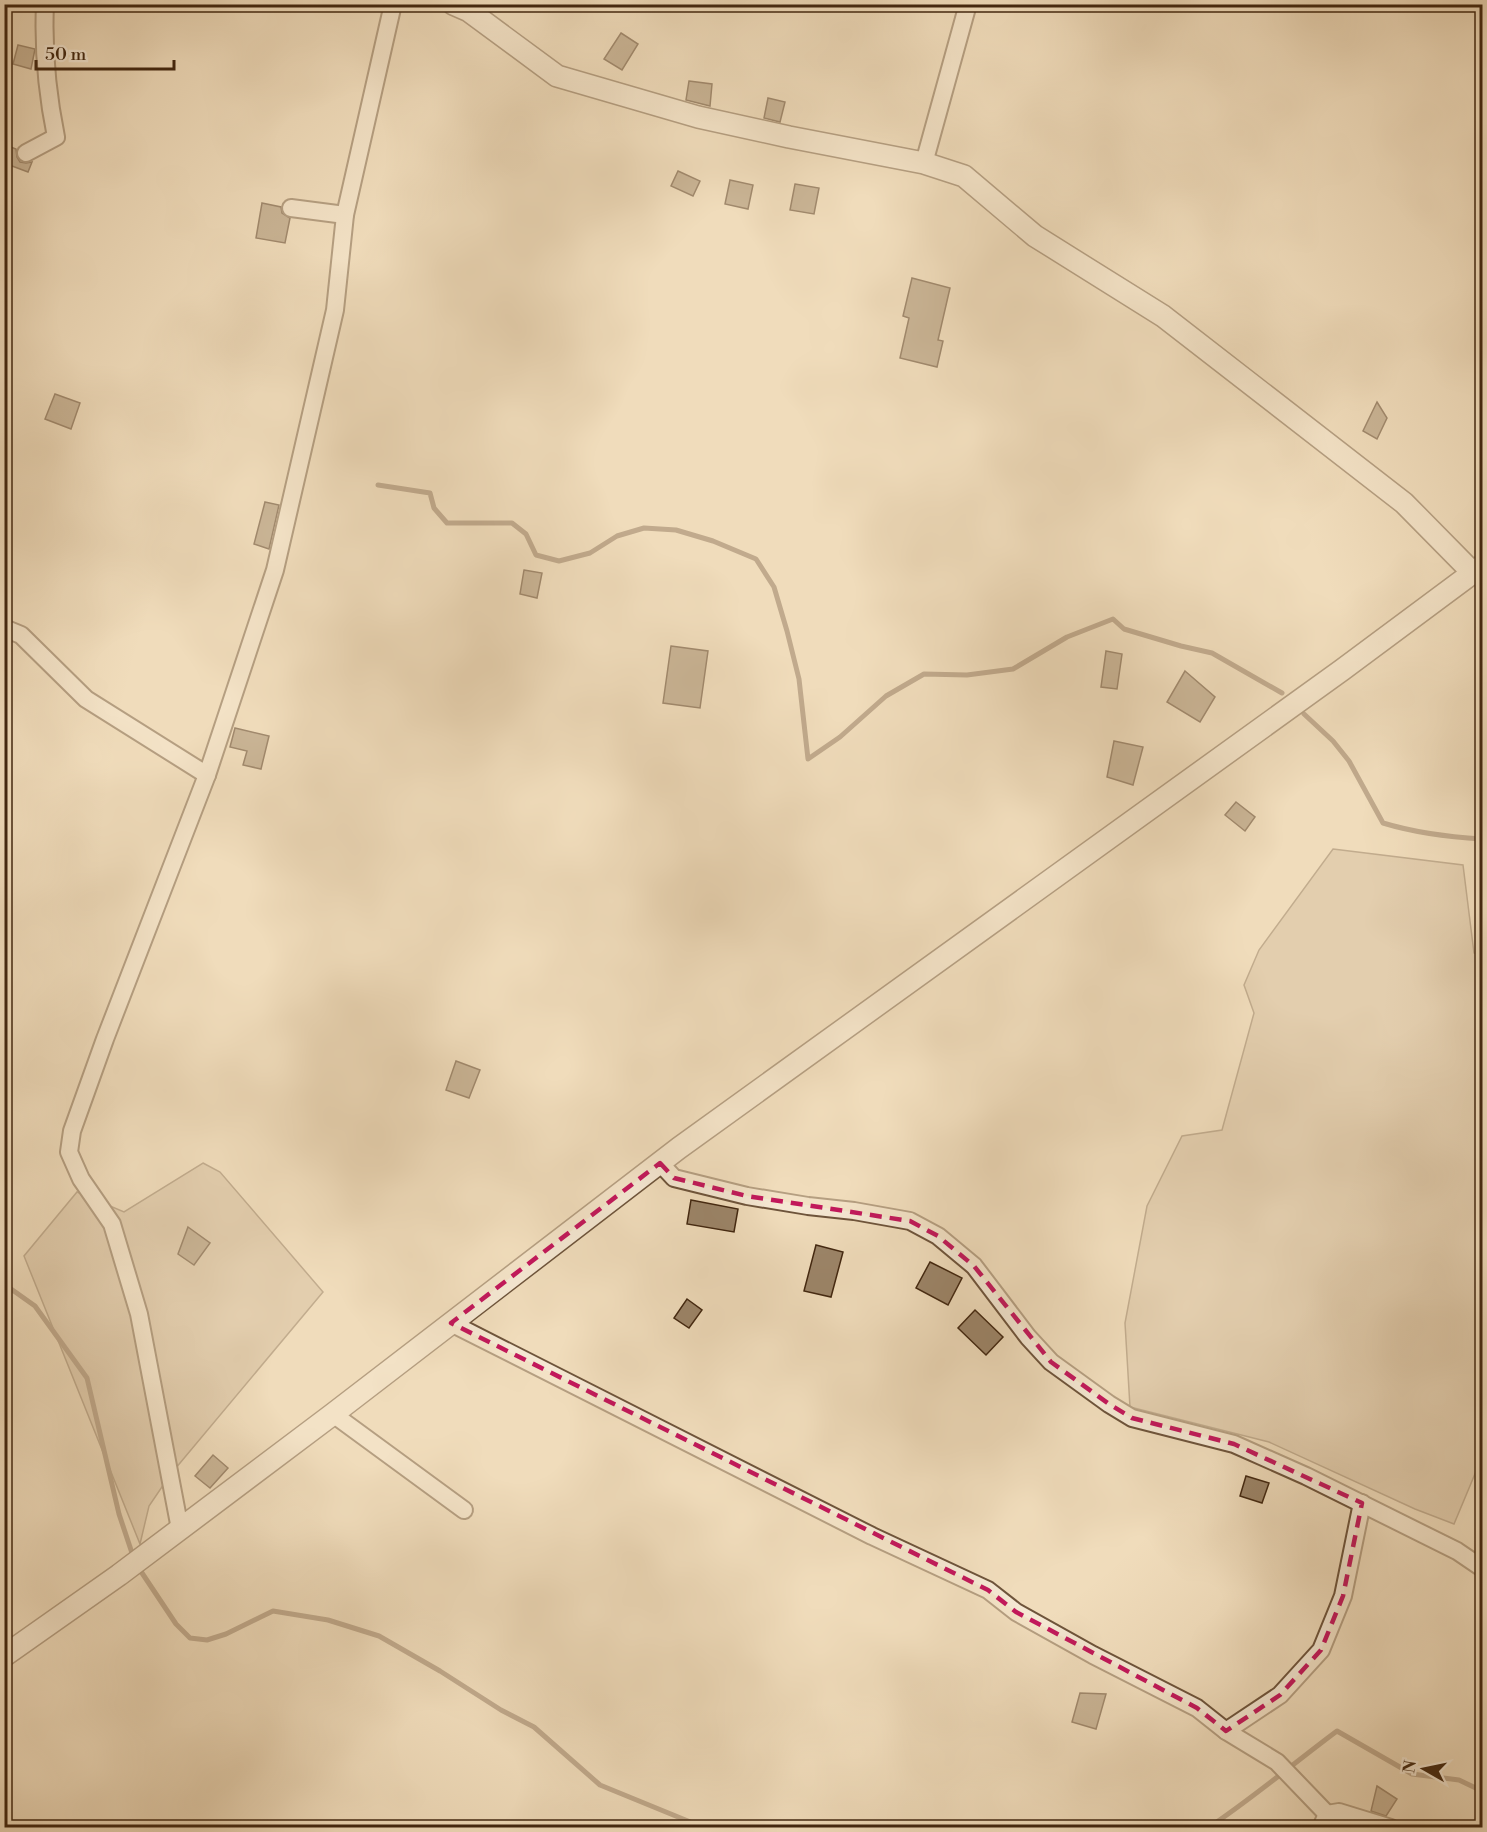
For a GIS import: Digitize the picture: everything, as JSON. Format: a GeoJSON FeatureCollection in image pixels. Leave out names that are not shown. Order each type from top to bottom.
{"type":"FeatureCollection","features":[{"type":"Feature","properties":{"kind":"street"},"geometry":{"type":"LineString","coordinates":[[26,153],[56,137],[50,111],[44,38],[45,4]]}},
{"type":"Feature","properties":{"kind":"street"},"geometry":{"type":"LineString","coordinates":[[180,1529],[139,1314],[112,1224],[81,1179],[69,1152],[72,1131],[105,1039],[207,775],[275,570],[335,310],[345,215],[393,4]]}},
{"type":"Feature","properties":{"kind":"street"},"geometry":{"type":"LineString","coordinates":[[4,1656],[119,1575],[660,1163],[1342,670],[1479,575],[1404,503],[1163,316],[1035,236],[964,176],[924,163],[698,117],[557,76],[470,11],[453,4]]}},
{"type":"Feature","properties":{"kind":"street"},"geometry":{"type":"LineString","coordinates":[[924,163],[968,4]]}},
{"type":"Feature","properties":{"kind":"street"},"geometry":{"type":"LineString","coordinates":[[291,208],[345,215]]}},
{"type":"Feature","properties":{"kind":"street"},"geometry":{"type":"LineString","coordinates":[[4,628],[21,635],[86,699],[207,775]]}},
{"type":"Feature","properties":{"kind":"street"},"geometry":{"type":"LineString","coordinates":[[660,1163],[674,1178],[747,1196],[910,1221],[938,1236],[974,1266],[1028,1337],[1051,1362],[1132,1418],[1234,1444],[1362,1503],[1457,1551],[1482,1569]]}},
{"type":"Feature","properties":{"kind":"street"},"geometry":{"type":"LineString","coordinates":[[451,1323],[872,1536],[988,1590],[1016,1612],[1093,1655],[1197,1708],[1226,1731],[1277,1762],[1289,1774],[1324,1821],[1339,1812],[1391,1827]]}},
{"type":"Feature","properties":{"kind":"street"},"geometry":{"type":"LineString","coordinates":[[333,1414],[464,1510]]}},
{"type":"Feature","properties":{"kind":"street"},"geometry":{"type":"LineString","coordinates":[[1226,1731],[1280,1695],[1321,1650],[1343,1596],[1362,1503]]}},
{"type":"Feature","properties":{"kind":"highlighted area"},"geometry":{"type":"Polygon","coordinates":[[[660,1163],[674,1178],[747,1196],[910,1221],[938,1236],[974,1266],[1051,1362],[1109,1404],[1132,1418],[1234,1444],[1362,1503],[1343,1596],[1321,1650],[1280,1695],[1226,1731],[1197,1708],[1016,1612],[988,1590],[451,1323],[660,1163]]]}},
{"type":"Feature","properties":{"kind":"shaded area"},"geometry":{"type":"Polygon","coordinates":[[[1333,849],[1463,865],[1474,953],[1482,955],[1482,1457],[1454,1524],[1415,1509],[1269,1442],[1130,1407],[1125,1323],[1147,1206],[1182,1136],[1222,1130],[1254,1013],[1244,985],[1259,950],[1333,849]]]}},
{"type":"Feature","properties":{"kind":"shaded area"},"geometry":{"type":"Polygon","coordinates":[[[203,1163],[220,1172],[323,1292],[170,1475],[149,1506],[140,1544],[24,1256],[77,1192],[124,1212],[203,1163]]]}},
{"type":"Feature","properties":{"kind":"building"},"geometry":{"type":"Polygon","coordinates":[[[621,33],[638,44],[622,70],[604,59],[621,33]]]}},
{"type":"Feature","properties":{"kind":"building"},"geometry":{"type":"Polygon","coordinates":[[[18,45],[35,49],[31,69],[13,64],[18,45]]]}},
{"type":"Feature","properties":{"kind":"building"},"geometry":{"type":"Polygon","coordinates":[[[689,81],[712,84],[710,106],[686,100],[689,81]]]}},
{"type":"Feature","properties":{"kind":"building"},"geometry":{"type":"Polygon","coordinates":[[[768,98],[785,102],[780,122],[764,118],[768,98]]]}},
{"type":"Feature","properties":{"kind":"building"},"geometry":{"type":"Polygon","coordinates":[[[8,146],[16,149],[20,162],[32,162],[28,172],[4,163],[8,146]]]}},
{"type":"Feature","properties":{"kind":"building"},"geometry":{"type":"Polygon","coordinates":[[[678,171],[700,181],[693,196],[671,186],[678,171]]]}},
{"type":"Feature","properties":{"kind":"building"},"geometry":{"type":"Polygon","coordinates":[[[730,180],[753,185],[748,209],[725,204],[730,180]]]}},
{"type":"Feature","properties":{"kind":"building"},"geometry":{"type":"Polygon","coordinates":[[[795,184],[819,188],[814,214],[790,210],[795,184]]]}},
{"type":"Feature","properties":{"kind":"building"},"geometry":{"type":"Polygon","coordinates":[[[262,203],[281,207],[282,213],[290,218],[285,243],[256,238],[262,203]]]}},
{"type":"Feature","properties":{"kind":"building"},"geometry":{"type":"Polygon","coordinates":[[[912,278],[950,288],[938,340],[943,341],[937,367],[900,358],[909,318],[903,316],[912,278]]]}},
{"type":"Feature","properties":{"kind":"building"},"geometry":{"type":"Polygon","coordinates":[[[55,394],[80,403],[71,429],[45,419],[55,394]]]}},
{"type":"Feature","properties":{"kind":"building"},"geometry":{"type":"Polygon","coordinates":[[[1377,402],[1387,418],[1377,439],[1363,431],[1377,402]]]}},
{"type":"Feature","properties":{"kind":"building"},"geometry":{"type":"Polygon","coordinates":[[[265,502],[279,505],[269,549],[254,544],[265,502]]]}},
{"type":"Feature","properties":{"kind":"building"},"geometry":{"type":"Polygon","coordinates":[[[524,570],[542,573],[537,598],[520,594],[524,570]]]}},
{"type":"Feature","properties":{"kind":"building"},"geometry":{"type":"Polygon","coordinates":[[[671,646],[708,651],[700,708],[663,703],[671,646]]]}},
{"type":"Feature","properties":{"kind":"building"},"geometry":{"type":"Polygon","coordinates":[[[1106,651],[1122,654],[1117,689],[1101,687],[1106,651]]]}},
{"type":"Feature","properties":{"kind":"building"},"geometry":{"type":"Polygon","coordinates":[[[1185,671],[1215,697],[1200,722],[1167,702],[1185,671]]]}},
{"type":"Feature","properties":{"kind":"building"},"geometry":{"type":"Polygon","coordinates":[[[235,728],[269,736],[261,769],[243,765],[247,751],[230,747],[235,728]]]}},
{"type":"Feature","properties":{"kind":"building"},"geometry":{"type":"Polygon","coordinates":[[[1114,741],[1143,747],[1133,785],[1107,777],[1114,741]]]}},
{"type":"Feature","properties":{"kind":"building"},"geometry":{"type":"Polygon","coordinates":[[[1236,802],[1255,817],[1245,831],[1225,815],[1236,802]]]}},
{"type":"Feature","properties":{"kind":"building"},"geometry":{"type":"Polygon","coordinates":[[[456,1061],[480,1070],[469,1098],[446,1090],[456,1061]]]}},
{"type":"Feature","properties":{"kind":"building"},"geometry":{"type":"Polygon","coordinates":[[[691,1200],[738,1209],[734,1232],[687,1224],[691,1200]]]}},
{"type":"Feature","properties":{"kind":"building"},"geometry":{"type":"Polygon","coordinates":[[[188,1227],[210,1243],[194,1265],[178,1254],[188,1227]]]}},
{"type":"Feature","properties":{"kind":"building"},"geometry":{"type":"Polygon","coordinates":[[[816,1245],[843,1252],[831,1297],[804,1291],[816,1245]]]}},
{"type":"Feature","properties":{"kind":"building"},"geometry":{"type":"Polygon","coordinates":[[[930,1262],[962,1278],[948,1305],[916,1288],[930,1262]]]}},
{"type":"Feature","properties":{"kind":"building"},"geometry":{"type":"Polygon","coordinates":[[[687,1299],[702,1310],[689,1328],[674,1318],[687,1299]]]}},
{"type":"Feature","properties":{"kind":"building"},"geometry":{"type":"Polygon","coordinates":[[[975,1310],[1003,1337],[986,1355],[958,1328],[975,1310]]]}},
{"type":"Feature","properties":{"kind":"building"},"geometry":{"type":"Polygon","coordinates":[[[213,1455],[228,1468],[210,1488],[195,1476],[213,1455]]]}},
{"type":"Feature","properties":{"kind":"building"},"geometry":{"type":"Polygon","coordinates":[[[1246,1476],[1269,1483],[1262,1503],[1240,1496],[1246,1476]]]}},
{"type":"Feature","properties":{"kind":"building"},"geometry":{"type":"Polygon","coordinates":[[[1080,1693],[1106,1694],[1096,1729],[1072,1722],[1080,1693]]]}},
{"type":"Feature","properties":{"kind":"building"},"geometry":{"type":"Polygon","coordinates":[[[1377,1786],[1397,1799],[1386,1816],[1371,1811],[1377,1786]]]}},
{"type":"Feature","properties":{"kind":"waterway"},"geometry":{"type":"LineString","coordinates":[[378,485],[430,493],[434,508],[447,523],[512,523],[526,534],[536,555],[559,561],[590,553],[617,536],[644,528],[676,530],[713,541],[756,559],[774,587],[787,631],[799,679],[808,759],[840,737],[886,696],[924,674],[967,675],[1013,669],[1067,637],[1113,619],[1124,629],[1212,653],[1282,693]]}},
{"type":"Feature","properties":{"kind":"waterway"},"geometry":{"type":"LineString","coordinates":[[1304,714],[1333,741],[1349,761],[1383,823],[1432,834],[1482,839]]}},
{"type":"Feature","properties":{"kind":"waterway"},"geometry":{"type":"LineString","coordinates":[[4,1284],[35,1306],[87,1378],[119,1514],[134,1559]]}},
{"type":"Feature","properties":{"kind":"waterway"},"geometry":{"type":"LineString","coordinates":[[138,1567],[176,1624],[190,1638],[207,1640],[226,1634],[273,1611],[328,1620],[379,1636],[501,1710],[534,1727],[600,1785],[705,1828]]}},
{"type":"Feature","properties":{"kind":"waterway"},"geometry":{"type":"LineString","coordinates":[[1208,1828],[1337,1731],[1412,1774],[1459,1780],[1482,1791]]}}]}
